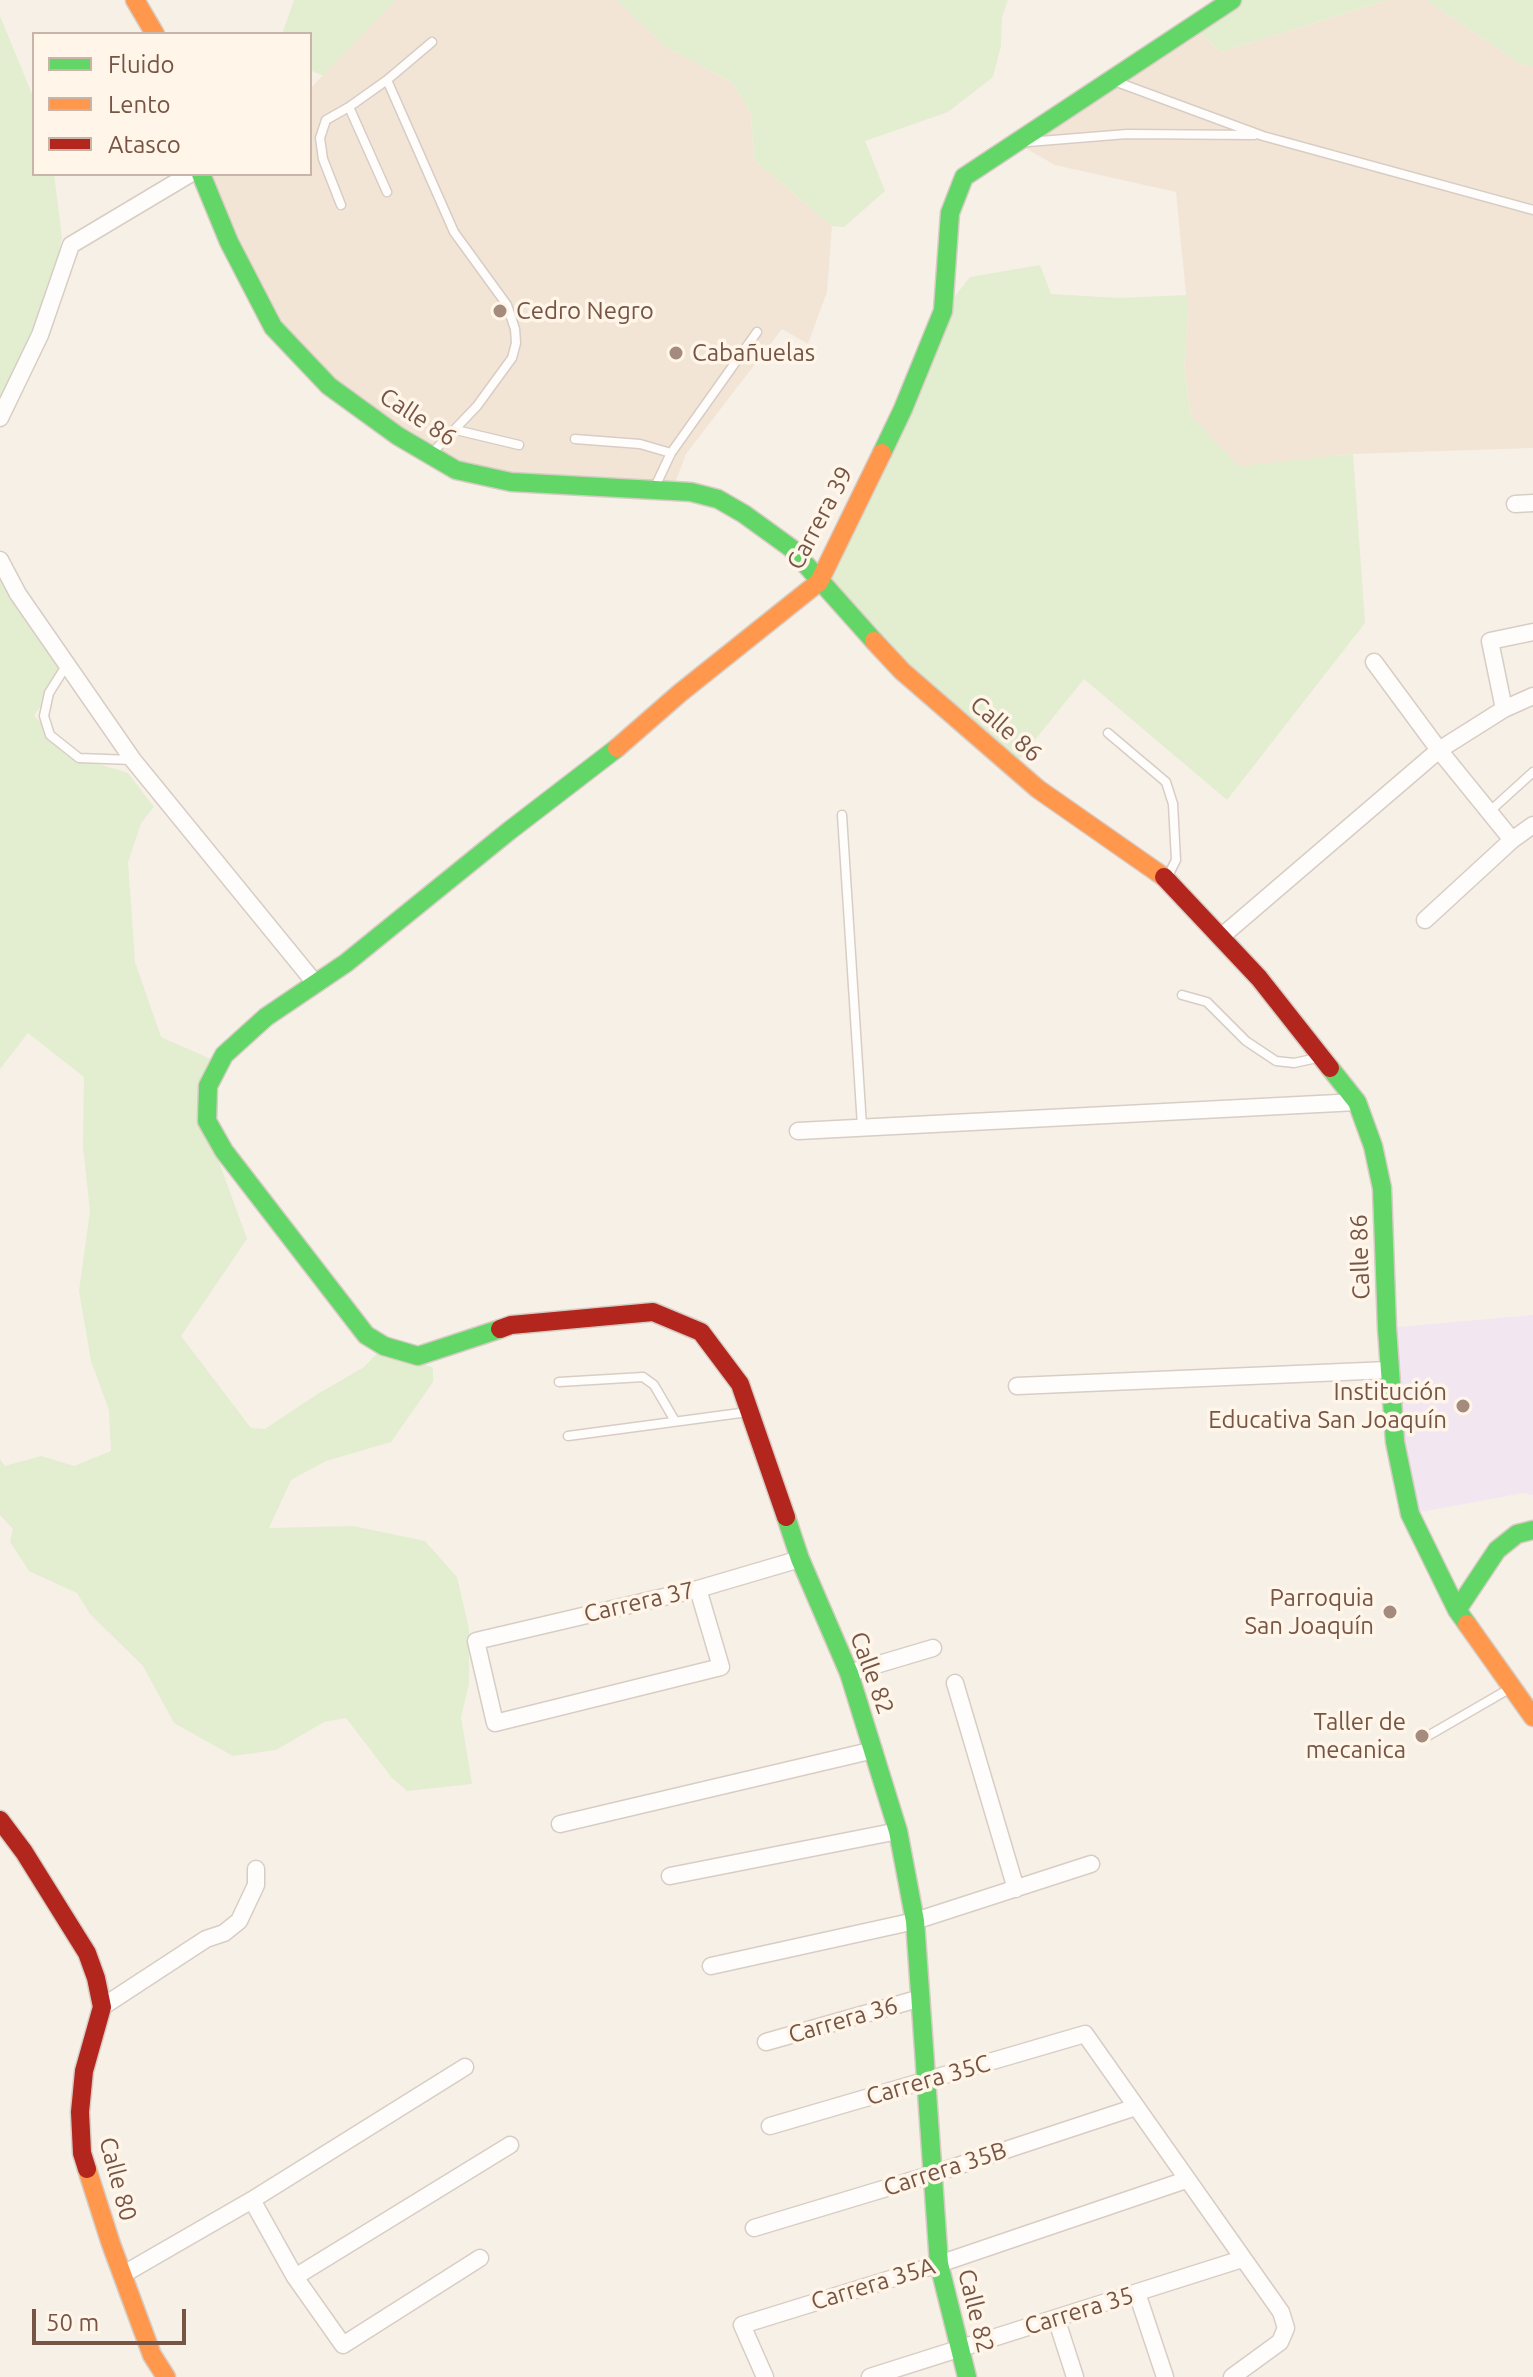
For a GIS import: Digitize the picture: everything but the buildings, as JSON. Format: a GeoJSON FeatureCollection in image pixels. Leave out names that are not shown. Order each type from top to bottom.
{"type":"FeatureCollection","features":[{"type":"Feature","properties":{"kind":"street"},"geometry":{"type":"LineString","coordinates":[[135,0],[154,32]]}},
{"type":"Feature","properties":{"kind":"street","name":"Carrera 39"},"geometry":{"type":"LineString","coordinates":[[384,1346],[366,1335],[224,1151],[207,1121],[208,1086],[224,1055],[266,1017],[346,963],[509,831],[595,767],[680,693],[819,582],[903,409],[943,311],[950,213],[964,177],[1232,0]]}},
{"type":"Feature","properties":{"kind":"street"},"geometry":{"type":"LineString","coordinates":[[0,418],[40,335],[71,245],[187,176]]}},
{"type":"Feature","properties":{"kind":"street","name":"Calle 86"},"geometry":{"type":"LineString","coordinates":[[202,176],[229,242],[273,327],[329,386],[429,456],[456,470],[511,482],[691,492],[718,499],[744,514],[791,548],[902,671],[1038,789],[1166,879],[1222,936],[1357,1102],[1373,1146],[1382,1188],[1395,1442],[1410,1514],[1457,1610],[1533,1717]]}},
{"type":"Feature","properties":{"kind":"street"},"geometry":{"type":"LineString","coordinates":[[1515,504],[1533,503]]}},
{"type":"Feature","properties":{"kind":"street"},"geometry":{"type":"LineString","coordinates":[[0,560],[18,594],[133,760],[315,983]]}},
{"type":"Feature","properties":{"kind":"street"},"geometry":{"type":"LineString","coordinates":[[1504,709],[1490,641],[1533,632]]}},
{"type":"Feature","properties":{"kind":"street"},"geometry":{"type":"LineString","coordinates":[[1374,662],[1439,750],[1512,840]]}},
{"type":"Feature","properties":{"kind":"street"},"geometry":{"type":"LineString","coordinates":[[1222,936],[1439,750],[1504,709],[1533,696]]}},
{"type":"Feature","properties":{"kind":"street"},"geometry":{"type":"LineString","coordinates":[[1425,920],[1512,840],[1533,825]]}},
{"type":"Feature","properties":{"kind":"street"},"geometry":{"type":"LineString","coordinates":[[798,1131],[1357,1102]]}},
{"type":"Feature","properties":{"kind":"street","name":"Calle 82"},"geometry":{"type":"LineString","coordinates":[[384,1346],[418,1356],[511,1325],[653,1312],[701,1332],[740,1384],[800,1559],[849,1673],[898,1831],[915,1921],[939,2264],[967,2377]]}},
{"type":"Feature","properties":{"kind":"street"},"geometry":{"type":"LineString","coordinates":[[1017,1386],[1389,1370]]}},
{"type":"Feature","properties":{"kind":"street"},"geometry":{"type":"LineString","coordinates":[[1457,1610],[1497,1550],[1517,1534],[1533,1530]]}},
{"type":"Feature","properties":{"kind":"street","name":"Carrera 37"},"geometry":{"type":"LineString","coordinates":[[698,1589],[721,1667],[495,1723],[476,1641],[698,1589],[800,1559]]}},
{"type":"Feature","properties":{"kind":"street"},"geometry":{"type":"LineString","coordinates":[[849,1673],[933,1648]]}},
{"type":"Feature","properties":{"kind":"street"},"geometry":{"type":"LineString","coordinates":[[955,1683],[1016,1889]]}},
{"type":"Feature","properties":{"kind":"street"},"geometry":{"type":"LineString","coordinates":[[560,1824],[874,1750]]}},
{"type":"Feature","properties":{"kind":"street"},"geometry":{"type":"LineString","coordinates":[[0,1820],[24,1852],[87,1953],[102,2007],[239,1921],[256,1885],[256,1869]]}},
{"type":"Feature","properties":{"kind":"street"},"geometry":{"type":"LineString","coordinates":[[670,1876],[898,1831]]}},
{"type":"Feature","properties":{"kind":"street"},"geometry":{"type":"LineString","coordinates":[[711,1966],[915,1921],[1091,1864]]}},
{"type":"Feature","properties":{"kind":"street","name":"Carrera 36"},"geometry":{"type":"LineString","coordinates":[[766,2042],[921,1998]]}},
{"type":"Feature","properties":{"kind":"street","name":"Calle 80"},"geometry":{"type":"LineString","coordinates":[[102,2007],[84,2071],[80,2112],[82,2153],[122,2275],[152,2355],[166,2377]]}},
{"type":"Feature","properties":{"kind":"street","name":"Carrera 35C"},"geometry":{"type":"LineString","coordinates":[[770,2126],[1085,2034],[1136,2107]]}},
{"type":"Feature","properties":{"kind":"street"},"geometry":{"type":"LineString","coordinates":[[122,2275],[252,2200],[465,2067]]}},
{"type":"Feature","properties":{"kind":"street"},"geometry":{"type":"LineString","coordinates":[[1136,2107],[1281,2312],[1286,2328],[1280,2342],[1232,2377]]}},
{"type":"Feature","properties":{"kind":"street","name":"Carrera 35B"},"geometry":{"type":"LineString","coordinates":[[754,2228],[933,2174],[1136,2107]]}},
{"type":"Feature","properties":{"kind":"street"},"geometry":{"type":"LineString","coordinates":[[295,2277],[510,2145]]}},
{"type":"Feature","properties":{"kind":"street","name":"Carrera 35A"},"geometry":{"type":"LineString","coordinates":[[765,2377],[742,2325],[939,2264],[1186,2180]]}},
{"type":"Feature","properties":{"kind":"street"},"geometry":{"type":"LineString","coordinates":[[252,2200],[295,2277],[343,2345],[480,2258]]}},
{"type":"Feature","properties":{"kind":"street","name":"Carrera 35"},"geometry":{"type":"LineString","coordinates":[[870,2377],[1242,2259]]}},
{"type":"Feature","properties":{"kind":"street"},"geometry":{"type":"LineString","coordinates":[[1137,2293],[1165,2377]]}},
{"type":"Feature","properties":{"kind":"street"},"geometry":{"type":"LineString","coordinates":[[1056,2318],[1075,2377]]}},
{"type":"Feature","properties":{"kind":"lane"},"geometry":{"type":"LineString","coordinates":[[341,205],[323,159],[320,138],[326,120],[387,80],[432,42]]}},
{"type":"Feature","properties":{"kind":"lane"},"geometry":{"type":"LineString","coordinates":[[1110,79],[1263,136],[1533,210]]}},
{"type":"Feature","properties":{"kind":"lane"},"geometry":{"type":"LineString","coordinates":[[387,80],[454,232],[507,305],[515,329],[516,343],[512,358],[456,430],[429,456]]}},
{"type":"Feature","properties":{"kind":"lane"},"geometry":{"type":"LineString","coordinates":[[349,107],[387,192]]}},
{"type":"Feature","properties":{"kind":"lane"},"geometry":{"type":"LineString","coordinates":[[1016,142],[1127,134],[1263,136]]}},
{"type":"Feature","properties":{"kind":"lane"},"geometry":{"type":"LineString","coordinates":[[654,490],[671,453],[757,332]]}},
{"type":"Feature","properties":{"kind":"lane"},"geometry":{"type":"LineString","coordinates":[[456,430],[519,445]]}},
{"type":"Feature","properties":{"kind":"lane"},"geometry":{"type":"LineString","coordinates":[[575,439],[640,444],[671,453]]}},
{"type":"Feature","properties":{"kind":"lane"},"geometry":{"type":"LineString","coordinates":[[67,665],[49,693],[44,716],[50,735],[79,758],[133,760]]}},
{"type":"Feature","properties":{"kind":"lane"},"geometry":{"type":"LineString","coordinates":[[1108,733],[1166,782],[1173,804],[1176,860],[1166,879]]}},
{"type":"Feature","properties":{"kind":"lane"},"geometry":{"type":"LineString","coordinates":[[1489,812],[1533,772]]}},
{"type":"Feature","properties":{"kind":"lane"},"geometry":{"type":"LineString","coordinates":[[842,815],[862,1126]]}},
{"type":"Feature","properties":{"kind":"lane"},"geometry":{"type":"LineString","coordinates":[[1182,995],[1207,1002],[1246,1041],[1276,1061],[1294,1063],[1322,1057]]}},
{"type":"Feature","properties":{"kind":"lane"},"geometry":{"type":"LineString","coordinates":[[559,1382],[643,1377],[654,1385],[675,1421]]}},
{"type":"Feature","properties":{"kind":"lane"},"geometry":{"type":"LineString","coordinates":[[568,1436],[749,1412]]}},
{"type":"Feature","properties":{"kind":"lane"},"geometry":{"type":"LineString","coordinates":[[1426,1737],[1513,1686]]}},
{"type":"Feature","properties":{"kind":"shaded area","name":"Cedro Negro"},"geometry":{"type":"Polygon","coordinates":[[[395,0],[617,0],[666,47],[733,83],[751,114],[754,160],[832,226],[827,292],[808,344],[782,329],[686,454],[672,491],[599,488],[429,456],[273,327],[202,176],[312,176],[312,87],[395,0]]]}},
{"type":"Feature","properties":{"kind":"shaded area"},"geometry":{"type":"Polygon","coordinates":[[[1388,0],[1426,0],[1519,63],[1533,67],[1533,448],[1353,454],[1238,467],[1191,416],[1184,367],[1188,315],[1176,192],[1055,165],[1016,143],[1193,27],[1221,52],[1388,0]]]}},
{"type":"Feature","properties":{"kind":"shaded area","name":"Institución Educativa San Joaquín"},"geometry":{"type":"Polygon","coordinates":[[[1533,1315],[1533,1495],[1523,1493],[1410,1514],[1387,1328],[1533,1315]]]}},
{"type":"Feature","properties":{"kind":"green space"},"geometry":{"type":"Polygon","coordinates":[[[294,0],[395,0],[323,76],[312,71],[312,32],[283,32],[294,0]]]}},
{"type":"Feature","properties":{"kind":"green space"},"geometry":{"type":"Polygon","coordinates":[[[617,0],[1008,0],[1002,17],[1001,46],[993,77],[948,112],[865,141],[885,191],[844,227],[832,226],[754,160],[751,114],[733,83],[666,47],[617,0]]]}},
{"type":"Feature","properties":{"kind":"green space"},"geometry":{"type":"Polygon","coordinates":[[[1236,0],[1388,0],[1221,52],[1193,27],[1236,0]]]}},
{"type":"Feature","properties":{"kind":"green space"},"geometry":{"type":"Polygon","coordinates":[[[1426,0],[1533,0],[1533,67],[1519,63],[1426,0]]]}},
{"type":"Feature","properties":{"kind":"green space"},"geometry":{"type":"Polygon","coordinates":[[[0,16],[32,94],[32,176],[54,176],[62,238],[40,335],[0,418],[0,16]]]}},
{"type":"Feature","properties":{"kind":"green space"},"geometry":{"type":"Polygon","coordinates":[[[1040,265],[1051,294],[1119,298],[1187,295],[1184,367],[1191,416],[1238,466],[1353,454],[1365,623],[1227,800],[1084,679],[1018,761],[915,672],[825,578],[943,311],[970,277],[1040,265]]]}},
{"type":"Feature","properties":{"kind":"green space"},"geometry":{"type":"Polygon","coordinates":[[[0,567],[67,665],[34,716],[79,758],[128,773],[154,807],[141,823],[128,862],[135,962],[161,1037],[211,1059],[198,1104],[247,1239],[181,1336],[251,1428],[265,1429],[364,1367],[384,1346],[433,1368],[433,1382],[391,1442],[326,1461],[291,1480],[269,1528],[353,1526],[425,1541],[457,1577],[469,1629],[469,1684],[461,1717],[472,1784],[407,1791],[392,1778],[346,1718],[324,1722],[276,1750],[233,1756],[174,1723],[143,1666],[90,1614],[77,1593],[29,1571],[10,1542],[13,1529],[0,1515],[0,1459],[5,1466],[41,1456],[74,1466],[111,1451],[109,1410],[91,1361],[79,1291],[90,1211],[83,1147],[84,1077],[28,1033],[0,1069],[0,567]]]}},
{"type":"Feature","properties":{"kind":"traffic: fast"},"geometry":{"type":"LineString","coordinates":[[882,453],[943,311],[950,213],[964,177],[1232,0]]}},
{"type":"Feature","properties":{"kind":"traffic: fast"},"geometry":{"type":"LineString","coordinates":[[202,176],[229,242],[273,327],[329,386],[398,436],[456,470],[511,482],[691,492],[718,499],[791,548],[874,641]]}},
{"type":"Feature","properties":{"kind":"traffic: fast"},"geometry":{"type":"LineString","coordinates":[[500,1329],[418,1356],[384,1346],[366,1335],[224,1151],[207,1121],[208,1086],[224,1055],[266,1017],[346,963],[617,748]]}},
{"type":"Feature","properties":{"kind":"traffic: fast"},"geometry":{"type":"LineString","coordinates":[[1330,1068],[1357,1102],[1373,1146],[1382,1188],[1395,1442],[1410,1514],[1457,1610],[1467,1624]]}},
{"type":"Feature","properties":{"kind":"traffic: fast"},"geometry":{"type":"LineString","coordinates":[[786,1517],[800,1559],[849,1673],[898,1831],[915,1921],[939,2264],[967,2377]]}},
{"type":"Feature","properties":{"kind":"traffic: fast"},"geometry":{"type":"LineString","coordinates":[[1457,1610],[1497,1550],[1517,1534],[1533,1530]]}},
{"type":"Feature","properties":{"kind":"traffic: slow"},"geometry":{"type":"LineString","coordinates":[[135,0],[154,32]]}},
{"type":"Feature","properties":{"kind":"traffic: slow"},"geometry":{"type":"LineString","coordinates":[[617,748],[680,693],[819,582],[882,453]]}},
{"type":"Feature","properties":{"kind":"traffic: slow"},"geometry":{"type":"LineString","coordinates":[[874,641],[902,671],[1038,789],[1164,877]]}},
{"type":"Feature","properties":{"kind":"traffic: slow"},"geometry":{"type":"LineString","coordinates":[[1467,1624],[1533,1717]]}},
{"type":"Feature","properties":{"kind":"traffic: slow"},"geometry":{"type":"LineString","coordinates":[[87,2169],[152,2355],[166,2377]]}},
{"type":"Feature","properties":{"kind":"traffic: jam"},"geometry":{"type":"LineString","coordinates":[[1164,877],[1259,978],[1330,1068]]}},
{"type":"Feature","properties":{"kind":"traffic: jam"},"geometry":{"type":"LineString","coordinates":[[500,1329],[511,1325],[653,1312],[701,1332],[740,1384],[786,1517]]}},
{"type":"Feature","properties":{"kind":"traffic: jam"},"geometry":{"type":"LineString","coordinates":[[0,1820],[24,1852],[87,1953],[96,1978],[102,2007],[84,2071],[80,2112],[82,2153],[87,2169]]}},
{"type":"Feature","properties":{"kind":"place","name":"Cedro Negro"},"geometry":{"type":"Point","coordinates":[500,311]}},
{"type":"Feature","properties":{"kind":"place","name":"Cabañuelas"},"geometry":{"type":"Point","coordinates":[676,353]}},
{"type":"Feature","properties":{"kind":"place","name":"Institución Educativa San Joaquín"},"geometry":{"type":"Point","coordinates":[1463,1406]}},
{"type":"Feature","properties":{"kind":"place","name":"Parroquia San Joaquín"},"geometry":{"type":"Point","coordinates":[1390,1612]}},
{"type":"Feature","properties":{"kind":"place","name":"Taller de mecanica"},"geometry":{"type":"Point","coordinates":[1422,1736]}}]}
